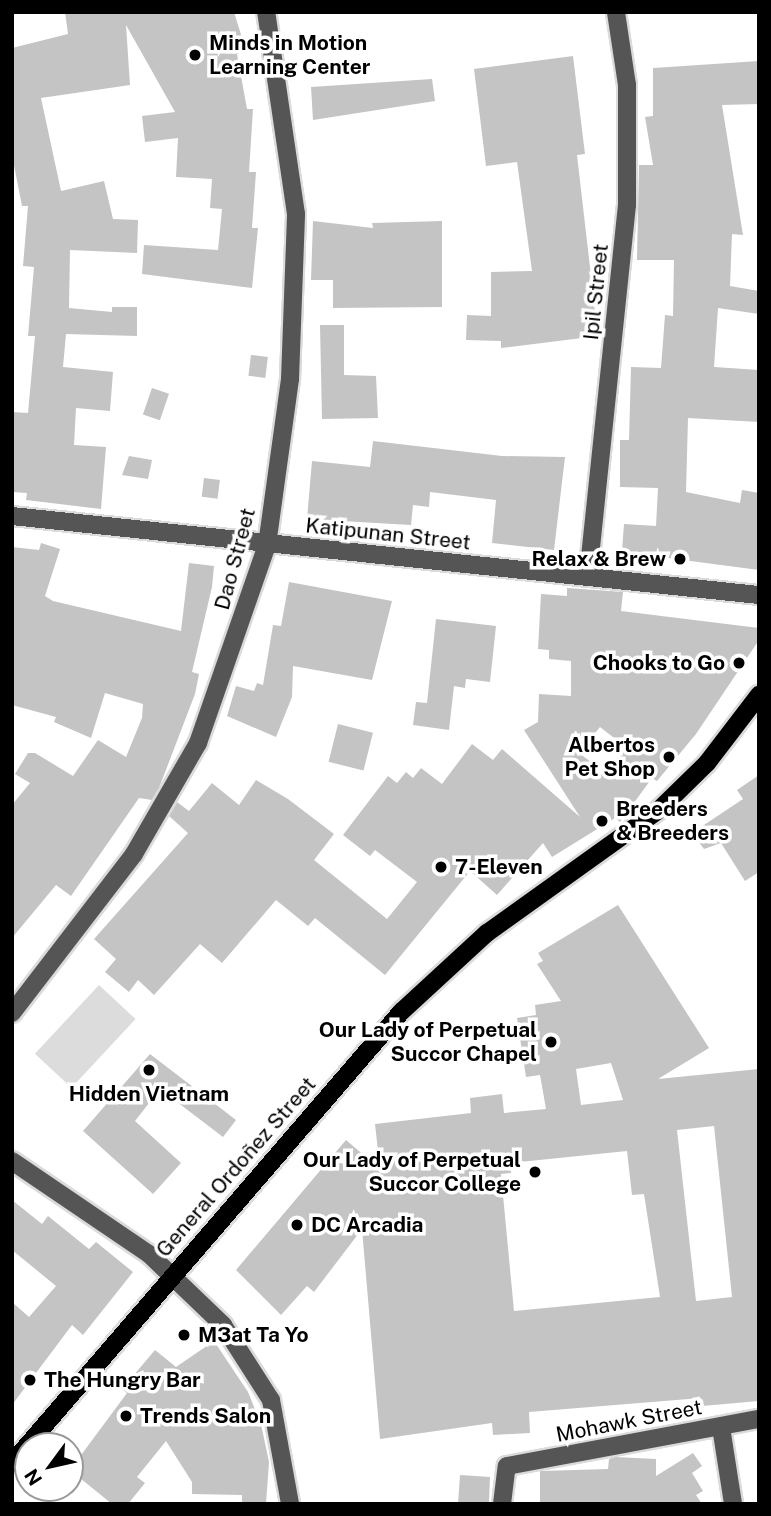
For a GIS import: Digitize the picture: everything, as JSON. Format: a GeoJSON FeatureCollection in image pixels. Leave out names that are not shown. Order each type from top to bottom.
{"type":"FeatureCollection","features":[{"type":"Feature","properties":{"kind":"main road","name":"General Ordoñez Street"},"geometry":{"type":"LineString","coordinates":[[12,1463],[401,1012],[487,933],[660,809],[707,762],[759,695]]}},
{"type":"Feature","properties":{"kind":"street","name":"Dao Street"},"geometry":{"type":"LineString","coordinates":[[12,1013],[134,854],[198,743],[267,545],[290,380],[296,215],[266,12]]}},
{"type":"Feature","properties":{"kind":"street","name":"Ipil Street"},"geometry":{"type":"LineString","coordinates":[[588,576],[627,205],[626,85],[616,12]]}},
{"type":"Feature","properties":{"kind":"street","name":"Katipunan Street"},"geometry":{"type":"LineString","coordinates":[[12,516],[759,595]]}},
{"type":"Feature","properties":{"kind":"street"},"geometry":{"type":"LineString","coordinates":[[12,1161],[174,1275],[223,1325],[261,1378],[282,1443],[290,1504]]}},
{"type":"Feature","properties":{"kind":"street","name":"Mohawk Street"},"geometry":{"type":"LineString","coordinates":[[502,1504],[507,1466],[759,1419]]}},
{"type":"Feature","properties":{"kind":"street"},"geometry":{"type":"LineString","coordinates":[[721,1427],[733,1504]]}},
{"type":"Feature","properties":{"kind":"shaded area"},"geometry":{"type":"Polygon","coordinates":[[[99,985],[136,1019],[71,1088],[35,1054],[99,985]]]}},
{"type":"Feature","properties":{"kind":"building"},"geometry":{"type":"Polygon","coordinates":[[[65,12],[234,12],[246,51],[237,54],[247,109],[253,109],[249,172],[256,172],[252,228],[258,228],[252,288],[142,274],[144,245],[218,250],[222,209],[210,208],[212,179],[176,177],[178,138],[145,142],[142,116],[175,112],[126,25],[130,85],[41,98],[61,191],[104,181],[113,219],[138,220],[137,253],[70,250],[69,308],[112,312],[112,307],[137,307],[137,336],[66,334],[63,367],[113,372],[110,411],[76,408],[74,445],[106,447],[101,509],[26,500],[27,493],[12,492],[12,412],[28,413],[35,336],[28,336],[34,267],[23,266],[28,206],[22,206],[12,155],[12,48],[68,34],[65,12]]]}},
{"type":"Feature","properties":{"kind":"building"},"geometry":{"type":"Polygon","coordinates":[[[573,56],[585,154],[577,155],[598,336],[501,348],[501,341],[466,340],[467,315],[491,316],[491,272],[532,271],[517,162],[486,166],[474,69],[573,56]]]}},
{"type":"Feature","properties":{"kind":"building"},"geometry":{"type":"Polygon","coordinates":[[[759,61],[759,104],[722,105],[743,235],[732,234],[730,286],[759,291],[759,314],[718,308],[714,367],[759,370],[759,422],[688,418],[686,492],[740,503],[742,490],[759,493],[759,570],[660,557],[659,567],[621,564],[624,524],[656,526],[658,488],[620,487],[620,440],[629,440],[631,367],[661,368],[665,315],[673,316],[674,260],[637,260],[639,165],[653,165],[645,117],[653,116],[653,68],[759,61]]]}},
{"type":"Feature","properties":{"kind":"building"},"geometry":{"type":"Polygon","coordinates":[[[432,79],[435,101],[313,120],[311,87],[432,79]]]}},
{"type":"Feature","properties":{"kind":"building"},"geometry":{"type":"Polygon","coordinates":[[[313,221],[373,228],[372,223],[442,221],[442,307],[333,308],[333,280],[311,280],[313,221]]]}},
{"type":"Feature","properties":{"kind":"building"},"geometry":{"type":"Polygon","coordinates":[[[320,325],[344,325],[344,375],[376,376],[378,418],[322,419],[320,325]]]}},
{"type":"Feature","properties":{"kind":"building"},"geometry":{"type":"Polygon","coordinates":[[[251,355],[268,357],[265,378],[248,376],[251,355]]]}},
{"type":"Feature","properties":{"kind":"building"},"geometry":{"type":"Polygon","coordinates":[[[152,388],[169,394],[160,420],[143,414],[152,388]]]}},
{"type":"Feature","properties":{"kind":"building"},"geometry":{"type":"Polygon","coordinates":[[[373,441],[502,456],[565,457],[554,550],[492,543],[496,500],[430,492],[429,507],[413,505],[411,525],[307,519],[312,461],[370,467],[373,441]]]}},
{"type":"Feature","properties":{"kind":"building"},"geometry":{"type":"Polygon","coordinates":[[[129,456],[152,460],[148,479],[122,475],[129,456]]]}},
{"type":"Feature","properties":{"kind":"building"},"geometry":{"type":"Polygon","coordinates":[[[204,478],[220,480],[218,499],[202,497],[204,478]]]}},
{"type":"Feature","properties":{"kind":"building"},"geometry":{"type":"Polygon","coordinates":[[[41,543],[60,549],[45,596],[53,601],[181,631],[189,563],[214,566],[212,587],[192,672],[199,674],[195,694],[159,788],[152,800],[139,798],[71,896],[56,885],[12,938],[12,805],[30,783],[15,774],[28,753],[35,753],[73,776],[98,740],[126,757],[142,718],[143,704],[105,693],[91,738],[54,722],[56,717],[12,705],[12,547],[39,550],[41,543]]]}},
{"type":"Feature","properties":{"kind":"building"},"geometry":{"type":"Polygon","coordinates":[[[289,582],[392,601],[372,680],[293,666],[292,697],[276,737],[227,716],[236,686],[254,691],[257,683],[263,685],[273,625],[281,626],[289,582]]]}},
{"type":"Feature","properties":{"kind":"building"},"geometry":{"type":"Polygon","coordinates":[[[567,588],[623,592],[621,611],[759,628],[759,640],[696,734],[657,781],[652,778],[620,822],[615,818],[552,857],[543,843],[497,895],[470,871],[385,975],[315,918],[308,926],[276,900],[222,963],[200,944],[154,995],[138,980],[129,992],[105,972],[116,959],[94,939],[188,833],[169,816],[177,802],[189,811],[212,783],[239,805],[256,780],[288,799],[334,834],[314,860],[387,919],[417,882],[375,850],[370,856],[343,835],[388,776],[397,783],[406,772],[413,778],[421,768],[442,784],[472,744],[493,760],[502,749],[580,817],[524,730],[538,722],[539,694],[571,696],[571,661],[549,659],[549,650],[538,649],[541,594],[567,596],[567,588]],[[600,727],[579,753],[607,774],[627,748],[600,727]]]}},
{"type":"Feature","properties":{"kind":"building"},"geometry":{"type":"Polygon","coordinates":[[[436,619],[496,626],[490,682],[466,679],[465,688],[454,686],[449,730],[413,725],[416,702],[427,703],[436,619]]]}},
{"type":"Feature","properties":{"kind":"building"},"geometry":{"type":"Polygon","coordinates":[[[338,724],[373,733],[363,771],[329,762],[338,724]]]}},
{"type":"Feature","properties":{"kind":"building"},"geometry":{"type":"Polygon","coordinates":[[[759,775],[759,872],[745,881],[721,843],[704,849],[692,833],[743,799],[737,790],[759,775]]]}},
{"type":"Feature","properties":{"kind":"building","name":"Our Lady of Perpetual Succor College"},"geometry":{"type":"Polygon","coordinates":[[[618,905],[709,1048],[658,1079],[759,1069],[759,1401],[702,1406],[701,1398],[529,1412],[530,1433],[493,1435],[492,1423],[380,1439],[362,1229],[314,1292],[307,1286],[281,1315],[236,1270],[346,1140],[380,1169],[375,1124],[471,1113],[470,1098],[502,1094],[504,1113],[546,1109],[540,1075],[526,1077],[517,1018],[536,1015],[535,1005],[561,1001],[537,964],[543,961],[538,953],[618,905]],[[611,1063],[576,1069],[581,1105],[623,1100],[611,1063]],[[714,1126],[677,1130],[696,1301],[732,1297],[714,1126]],[[627,1151],[510,1163],[511,1173],[501,1174],[514,1311],[660,1297],[644,1194],[632,1195],[627,1151]]]}},
{"type":"Feature","properties":{"kind":"building"},"geometry":{"type":"Polygon","coordinates":[[[150,1054],[236,1120],[223,1137],[160,1089],[135,1121],[181,1163],[153,1194],[83,1131],[150,1054]]]}},
{"type":"Feature","properties":{"kind":"building"},"geometry":{"type":"Polygon","coordinates":[[[12,1200],[42,1224],[48,1216],[89,1249],[96,1242],[133,1272],[83,1335],[72,1325],[12,1405],[12,1302],[29,1317],[56,1286],[12,1250],[12,1200]]]}},
{"type":"Feature","properties":{"kind":"building"},"geometry":{"type":"Polygon","coordinates":[[[214,1341],[248,1392],[261,1424],[269,1462],[266,1504],[242,1504],[242,1495],[192,1494],[192,1482],[166,1441],[137,1477],[145,1483],[128,1504],[112,1504],[84,1481],[84,1451],[127,1393],[122,1389],[155,1350],[176,1367],[214,1341]]]}},
{"type":"Feature","properties":{"kind":"building"},"geometry":{"type":"Polygon","coordinates":[[[693,1453],[702,1466],[692,1473],[703,1491],[696,1495],[702,1504],[540,1504],[540,1471],[608,1469],[609,1459],[615,1457],[656,1459],[656,1476],[693,1453]]]}},
{"type":"Feature","properties":{"kind":"building"},"geometry":{"type":"Polygon","coordinates":[[[460,1475],[490,1477],[489,1502],[458,1504],[460,1475]]]}},
{"type":"Feature","properties":{"kind":"place","name":"Minds in Motion Learning Center"},"geometry":{"type":"Point","coordinates":[195,55]}},
{"type":"Feature","properties":{"kind":"place","name":"Relax & Brew"},"geometry":{"type":"Point","coordinates":[680,559]}},
{"type":"Feature","properties":{"kind":"place","name":"Chooks to Go"},"geometry":{"type":"Point","coordinates":[739,663]}},
{"type":"Feature","properties":{"kind":"place","name":"Albertos Pet Shop"},"geometry":{"type":"Point","coordinates":[669,757]}},
{"type":"Feature","properties":{"kind":"place","name":"Breeders & Breeders"},"geometry":{"type":"Point","coordinates":[602,821]}},
{"type":"Feature","properties":{"kind":"place","name":"7-Eleven"},"geometry":{"type":"Point","coordinates":[441,867]}},
{"type":"Feature","properties":{"kind":"place","name":"Our Lady of Perpetual Succor Chapel"},"geometry":{"type":"Point","coordinates":[551,1042]}},
{"type":"Feature","properties":{"kind":"place","name":"Hidden Vietnam"},"geometry":{"type":"Point","coordinates":[149,1070]}},
{"type":"Feature","properties":{"kind":"place","name":"Our Lady of Perpetual Succor College"},"geometry":{"type":"Point","coordinates":[535,1172]}},
{"type":"Feature","properties":{"kind":"place","name":"DC Arcadia"},"geometry":{"type":"Point","coordinates":[297,1225]}},
{"type":"Feature","properties":{"kind":"place","name":"M3at Ta Yo"},"geometry":{"type":"Point","coordinates":[184,1335]}},
{"type":"Feature","properties":{"kind":"place","name":"The Hungry Bar"},"geometry":{"type":"Point","coordinates":[30,1380]}},
{"type":"Feature","properties":{"kind":"place","name":"Trends Salon"},"geometry":{"type":"Point","coordinates":[126,1416]}}]}
